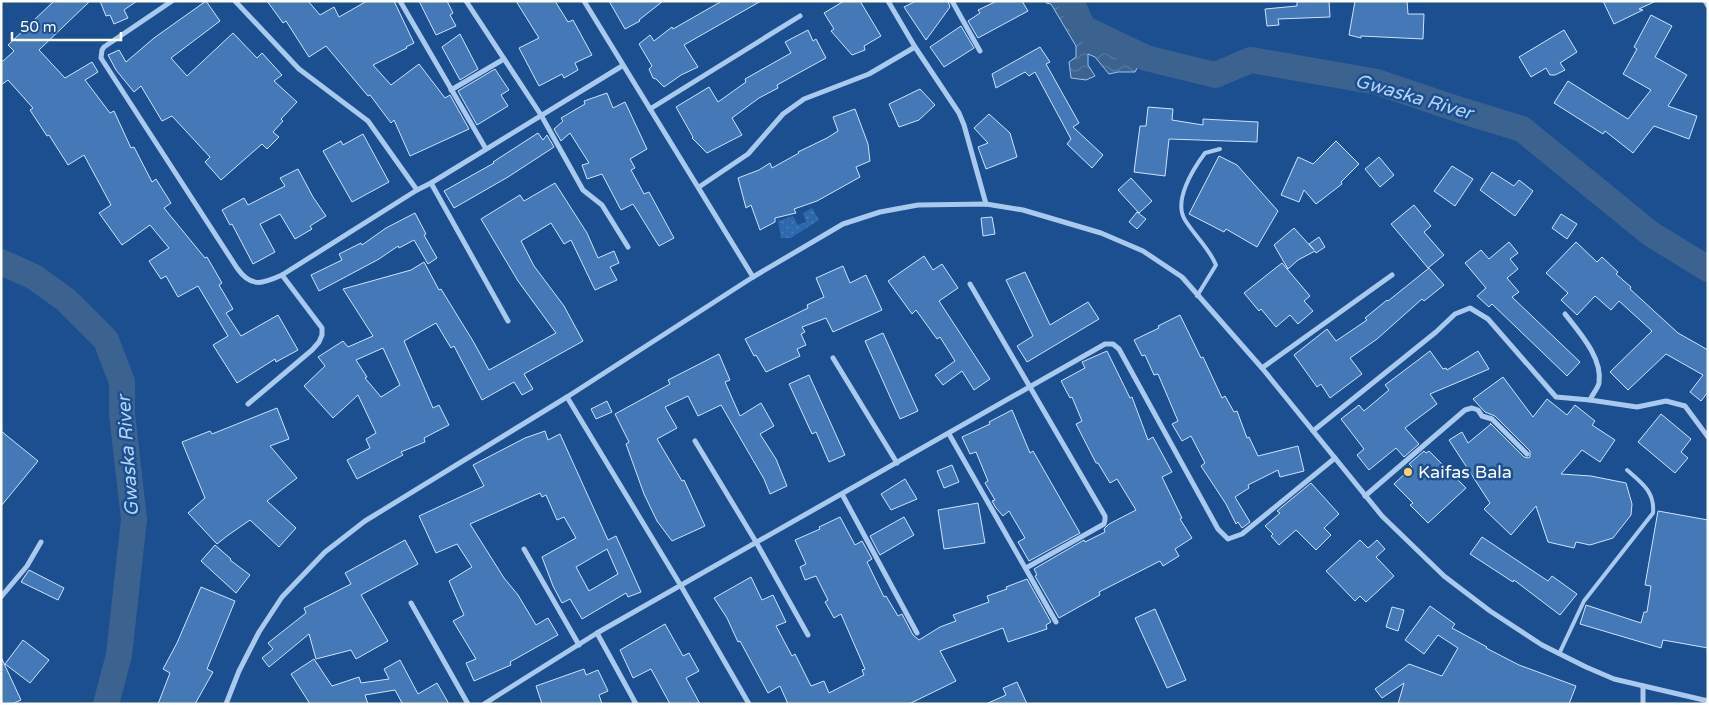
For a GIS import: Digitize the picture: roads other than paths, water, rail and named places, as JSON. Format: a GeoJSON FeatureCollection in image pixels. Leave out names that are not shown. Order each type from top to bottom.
{"type":"FeatureCollection","features":[{"type":"Feature","properties":{"kind":"street"},"geometry":{"type":"LineString","coordinates":[[172,1],[104,47],[101,54],[102,62],[244,278],[259,282],[268,281],[282,275],[417,190],[622,66]]}},
{"type":"Feature","properties":{"kind":"street"},"geometry":{"type":"LineString","coordinates":[[235,1],[300,69],[368,121],[417,190]]}},
{"type":"Feature","properties":{"kind":"street"},"geometry":{"type":"LineString","coordinates":[[400,1],[486,149]]}},
{"type":"Feature","properties":{"kind":"street"},"geometry":{"type":"LineString","coordinates":[[466,1],[541,115],[583,190],[602,205],[628,247]]}},
{"type":"Feature","properties":{"kind":"street"},"geometry":{"type":"LineString","coordinates":[[584,1],[622,66],[699,187],[752,277]]}},
{"type":"Feature","properties":{"kind":"street"},"geometry":{"type":"LineString","coordinates":[[888,1],[915,47],[959,113],[986,204]]}},
{"type":"Feature","properties":{"kind":"street"},"geometry":{"type":"LineString","coordinates":[[952,1],[980,51]]}},
{"type":"Feature","properties":{"kind":"street"},"geometry":{"type":"LineString","coordinates":[[1705,1],[1708,6]]}},
{"type":"Feature","properties":{"kind":"street"},"geometry":{"type":"LineString","coordinates":[[650,109],[800,16]]}},
{"type":"Feature","properties":{"kind":"street"},"geometry":{"type":"LineString","coordinates":[[699,187],[748,154],[783,114],[804,99],[869,74],[915,47]]}},
{"type":"Feature","properties":{"kind":"street"},"geometry":{"type":"LineString","coordinates":[[451,90],[504,59]]}},
{"type":"Feature","properties":{"kind":"street"},"geometry":{"type":"LineString","coordinates":[[431,182],[508,321]]}},
{"type":"Feature","properties":{"kind":"street"},"geometry":{"type":"LineString","coordinates":[[226,704],[239,671],[259,632],[282,597],[325,552],[365,521],[567,397],[752,277],[843,224],[880,212],[918,205],[986,204],[1023,210],[1058,219],[1109,236],[1143,251],[1182,277],[1262,368],[1382,516],[1444,576],[1490,611],[1559,654],[1614,679],[1708,701]]}},
{"type":"Feature","properties":{"kind":"street"},"geometry":{"type":"LineString","coordinates":[[248,404],[312,350],[322,335],[322,328],[282,275]]}},
{"type":"Feature","properties":{"kind":"street"},"geometry":{"type":"LineString","coordinates":[[1262,368],[1392,275]]}},
{"type":"Feature","properties":{"kind":"street"},"geometry":{"type":"LineString","coordinates":[[970,284],[1106,520],[1104,524],[1026,568]]}},
{"type":"Feature","properties":{"kind":"street"},"geometry":{"type":"LineString","coordinates":[[1313,431],[1436,332],[1455,314],[1470,308],[1488,319],[1556,397],[1637,407],[1666,401],[1685,406],[1708,437]]}},
{"type":"Feature","properties":{"kind":"street"},"geometry":{"type":"LineString","coordinates":[[1564,314],[1590,347],[1597,366],[1599,383],[1590,400]]}},
{"type":"Feature","properties":{"kind":"street"},"geometry":{"type":"LineString","coordinates":[[484,704],[597,633],[1105,344],[1113,344],[1119,349],[1218,529],[1228,539],[1242,534],[1335,458]]}},
{"type":"Feature","properties":{"kind":"street"},"geometry":{"type":"LineString","coordinates":[[833,358],[897,463]]}},
{"type":"Feature","properties":{"kind":"street"},"geometry":{"type":"LineString","coordinates":[[567,397],[681,586],[749,704]]}},
{"type":"Feature","properties":{"kind":"street"},"geometry":{"type":"LineString","coordinates":[[1365,496],[1465,410],[1472,408],[1478,410],[1482,416],[1492,419],[1527,454]]}},
{"type":"Feature","properties":{"kind":"street"},"geometry":{"type":"LineString","coordinates":[[949,434],[1056,622]]}},
{"type":"Feature","properties":{"kind":"street"},"geometry":{"type":"LineString","coordinates":[[695,441],[756,542],[808,635]]}},
{"type":"Feature","properties":{"kind":"street"},"geometry":{"type":"LineString","coordinates":[[842,494],[917,633]]}},
{"type":"Feature","properties":{"kind":"street"},"geometry":{"type":"LineString","coordinates":[[1,598],[27,566],[41,542]]}},
{"type":"Feature","properties":{"kind":"street"},"geometry":{"type":"LineString","coordinates":[[524,548],[579,645]]}},
{"type":"Feature","properties":{"kind":"street"},"geometry":{"type":"LineString","coordinates":[[411,603],[468,704]]}},
{"type":"Feature","properties":{"kind":"street"},"geometry":{"type":"LineString","coordinates":[[597,633],[636,704]]}},
{"type":"Feature","properties":{"kind":"street"},"geometry":{"type":"LineString","coordinates":[[1643,686],[1643,704]]}},
{"type":"Feature","properties":{"kind":"lane"},"geometry":{"type":"LineString","coordinates":[[1197,296],[1216,265],[1213,257],[1184,218],[1181,204],[1182,196],[1186,185],[1205,153],[1220,149]]}},
{"type":"Feature","properties":{"kind":"lane"},"geometry":{"type":"LineString","coordinates":[[1559,654],[1584,601],[1653,514],[1654,503],[1646,487],[1628,470]]}},
{"type":"Feature","properties":{"kind":"water"},"geometry":{"type":"Polygon","coordinates":[[[1046,1],[1067,1],[1082,32],[1142,59],[1135,72],[1109,74],[1095,57],[1088,54],[1088,65],[1095,76],[1086,80],[1071,78],[1069,62],[1076,57],[1076,46],[1051,4],[1046,3],[1046,1]]]}},
{"type":"Feature","properties":{"kind":"waterway","name":"Gwaska River"},"geometry":{"type":"LineString","coordinates":[[1071,1],[1083,28],[1146,58],[1215,75],[1251,60],[1377,82],[1522,129],[1651,234],[1708,269]]}},
{"type":"Feature","properties":{"kind":"waterway","name":"Gwaska River"},"geometry":{"type":"LineString","coordinates":[[1,262],[34,277],[66,300],[106,340],[122,382],[122,414],[134,519],[119,655],[106,704]]}},
{"type":"Feature","properties":{"kind":"place","name":"Kaifas Bala"},"geometry":{"type":"Point","coordinates":[1408,472]}}]}
